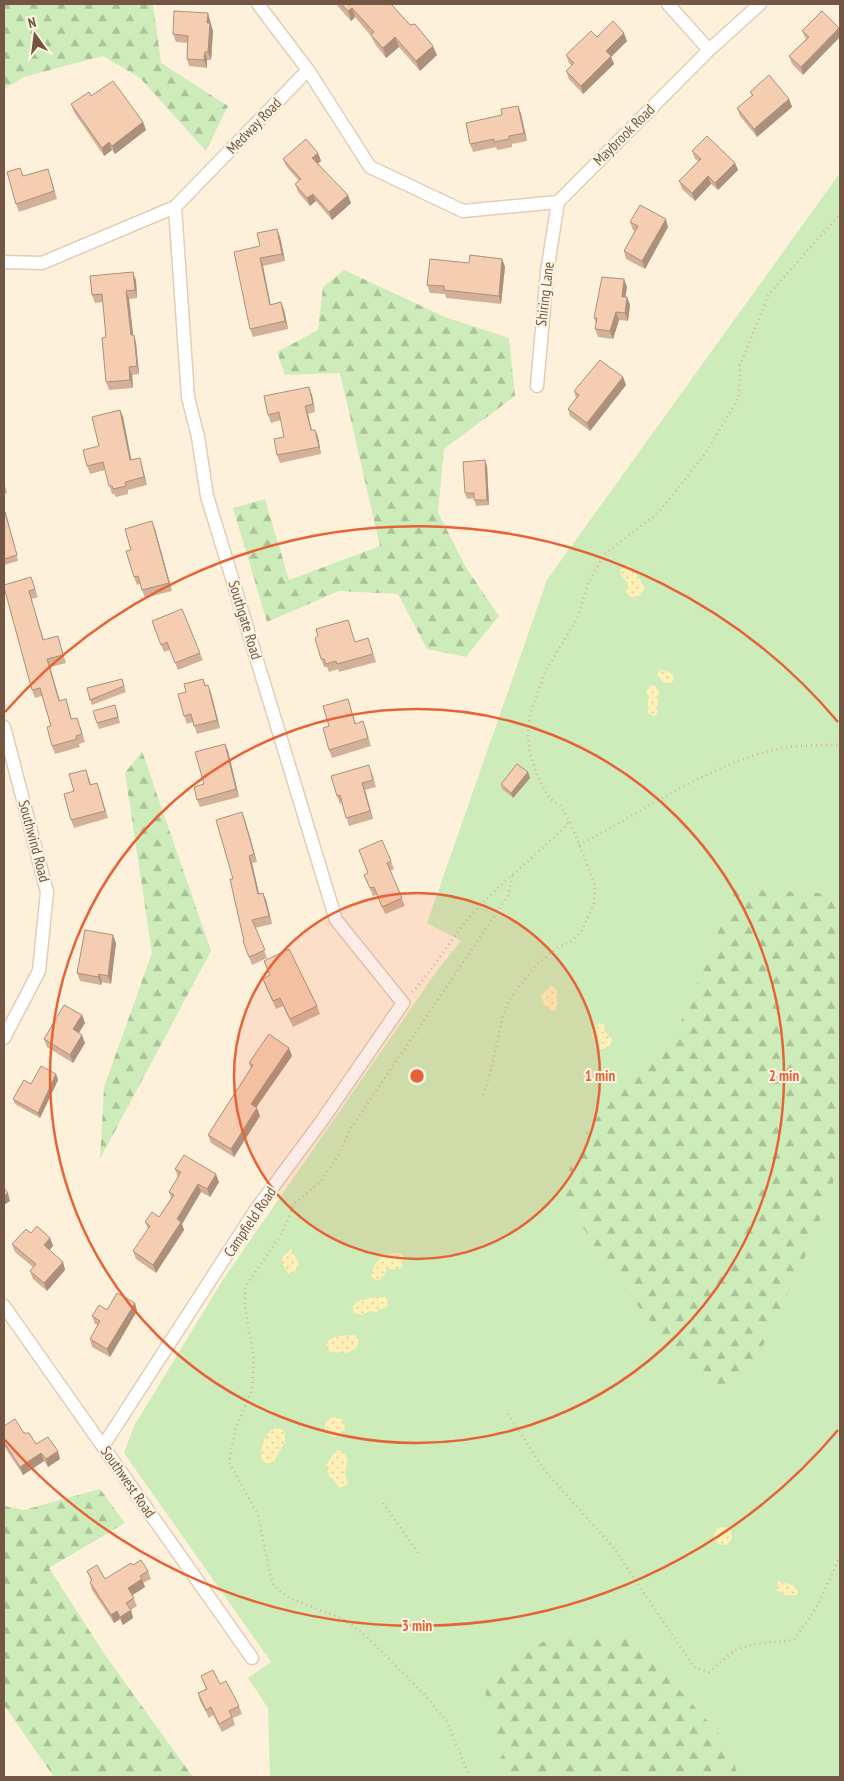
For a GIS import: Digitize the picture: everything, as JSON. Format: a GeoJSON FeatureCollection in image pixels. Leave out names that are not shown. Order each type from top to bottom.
{"type":"FeatureCollection","features":[{"type":"Feature","properties":{"kind":"street"},"geometry":{"type":"LineString","coordinates":[[258,4],[308,70],[370,167],[463,211],[558,202]]}},
{"type":"Feature","properties":{"kind":"street"},"geometry":{"type":"LineString","coordinates":[[668,4],[708,50]]}},
{"type":"Feature","properties":{"kind":"street","name":"Maybrook Road"},"geometry":{"type":"LineString","coordinates":[[558,202],[708,50],[760,4]]}},
{"type":"Feature","properties":{"kind":"street","name":"Medway Road"},"geometry":{"type":"LineString","coordinates":[[4,262],[42,263],[175,208],[308,70]]}},
{"type":"Feature","properties":{"kind":"street","name":"Shiring Lane"},"geometry":{"type":"LineString","coordinates":[[537,386],[546,282],[558,202]]}},
{"type":"Feature","properties":{"kind":"street","name":"Southgate Road"},"geometry":{"type":"LineString","coordinates":[[175,208],[188,397],[198,437],[207,496],[336,920],[403,1003]]}},
{"type":"Feature","properties":{"kind":"street","name":"Southwind Road"},"geometry":{"type":"LineString","coordinates":[[4,727],[47,892],[39,971],[4,1038]]}},
{"type":"Feature","properties":{"kind":"street","name":"Campfield Road"},"geometry":{"type":"LineString","coordinates":[[103,1446],[255,1211],[321,1122],[403,1003]]}},
{"type":"Feature","properties":{"kind":"street","name":"Southwest Road"},"geometry":{"type":"LineString","coordinates":[[4,1306],[252,1658]]}},
{"type":"Feature","properties":{"kind":"path"},"geometry":{"type":"LineString","coordinates":[[483,1095],[491,1070],[503,1016],[509,1000],[536,965],[558,947],[570,942],[581,932],[594,904],[595,885],[571,824],[561,806],[549,798],[537,775],[530,754],[528,737],[530,715],[545,672],[577,619],[589,582],[605,554],[659,512],[705,454],[739,397],[740,365],[769,294],[840,214]]}},
{"type":"Feature","properties":{"kind":"path"},"geometry":{"type":"LineString","coordinates":[[579,845],[697,780],[753,757],[783,748],[840,745]]}},
{"type":"Feature","properties":{"kind":"path"},"geometry":{"type":"LineString","coordinates":[[403,1003],[427,976],[472,914],[513,873],[568,824],[571,824]]}},
{"type":"Feature","properties":{"kind":"path"},"geometry":{"type":"LineString","coordinates":[[470,1777],[447,1722],[426,1696],[366,1636],[343,1619],[289,1598],[274,1586],[258,1514],[229,1462],[235,1430],[252,1390],[254,1358],[245,1307],[245,1287],[282,1233],[294,1204],[320,1182],[338,1156],[351,1128],[508,896],[513,873]]}},
{"type":"Feature","properties":{"kind":"path"},"geometry":{"type":"LineString","coordinates":[[508,1414],[545,1471],[613,1547],[694,1667],[709,1672],[735,1650],[755,1644],[794,1640],[818,1605],[840,1557]]}},
{"type":"Feature","properties":{"kind":"path"},"geometry":{"type":"LineString","coordinates":[[383,1503],[418,1553]]}},
{"type":"Feature","properties":{"kind":"green space"},"geometry":{"type":"Polygon","coordinates":[[[4,4],[153,4],[161,63],[228,106],[206,151],[140,78],[103,56],[24,77],[4,89],[4,4]]]}},
{"type":"Feature","properties":{"kind":"green space"},"geometry":{"type":"Polygon","coordinates":[[[840,173],[840,1777],[270,1777],[268,1708],[248,1678],[271,1662],[124,1453],[134,1426],[224,1278],[439,968],[461,941],[427,923],[547,580],[840,173]]]}},
{"type":"Feature","properties":{"kind":"green space"},"geometry":{"type":"Polygon","coordinates":[[[344,270],[445,317],[509,338],[515,396],[444,449],[438,512],[465,566],[499,616],[466,657],[427,649],[398,594],[339,591],[267,622],[233,508],[265,499],[289,580],[380,546],[340,373],[285,375],[277,352],[318,330],[323,287],[344,270]]]}},
{"type":"Feature","properties":{"kind":"green space"},"geometry":{"type":"Polygon","coordinates":[[[142,751],[211,951],[100,1159],[104,1087],[152,953],[125,773],[142,751]]]}},
{"type":"Feature","properties":{"kind":"green space"},"geometry":{"type":"Polygon","coordinates":[[[736,889],[840,894],[840,1163],[812,1242],[748,1377],[724,1390],[683,1362],[613,1275],[560,1191],[588,1128],[679,1026],[736,889]]]}},
{"type":"Feature","properties":{"kind":"green space"},"geometry":{"type":"Polygon","coordinates":[[[100,1489],[125,1523],[49,1568],[105,1655],[193,1777],[54,1777],[4,1705],[4,1506],[24,1510],[100,1489]]]}},
{"type":"Feature","properties":{"kind":"green space"},"geometry":{"type":"Polygon","coordinates":[[[629,1634],[730,1746],[738,1777],[490,1777],[503,1754],[483,1685],[547,1639],[629,1634]]]}},
{"type":"Feature","properties":{"kind":"sand"},"geometry":{"type":"Polygon","coordinates":[[[628,565],[638,576],[645,588],[636,597],[631,597],[626,592],[628,583],[620,574],[621,569],[628,565]]]}},
{"type":"Feature","properties":{"kind":"sand"},"geometry":{"type":"Polygon","coordinates":[[[661,669],[673,674],[674,680],[671,683],[664,683],[657,675],[661,669]]]}},
{"type":"Feature","properties":{"kind":"sand"},"geometry":{"type":"Polygon","coordinates":[[[651,685],[656,686],[659,691],[657,714],[654,716],[648,713],[648,695],[646,692],[651,685]]]}},
{"type":"Feature","properties":{"kind":"sand"},"geometry":{"type":"Polygon","coordinates":[[[551,985],[557,991],[557,1010],[553,1011],[543,1004],[541,995],[551,985]]]}},
{"type":"Feature","properties":{"kind":"sand"},"geometry":{"type":"Polygon","coordinates":[[[599,1023],[604,1024],[605,1032],[612,1039],[611,1044],[604,1049],[598,1049],[591,1031],[599,1023]]]}},
{"type":"Feature","properties":{"kind":"sand"},"geometry":{"type":"Polygon","coordinates":[[[291,1249],[299,1264],[294,1273],[289,1274],[282,1264],[282,1258],[291,1249]]]}},
{"type":"Feature","properties":{"kind":"sand"},"geometry":{"type":"Polygon","coordinates":[[[392,1252],[402,1254],[404,1262],[400,1269],[387,1269],[383,1277],[377,1281],[371,1276],[374,1267],[381,1259],[392,1252]]]}},
{"type":"Feature","properties":{"kind":"sand"},"geometry":{"type":"Polygon","coordinates":[[[375,1297],[387,1297],[388,1307],[379,1309],[376,1313],[369,1311],[363,1315],[354,1313],[353,1307],[357,1301],[375,1297]]]}},
{"type":"Feature","properties":{"kind":"sand"},"geometry":{"type":"Polygon","coordinates":[[[356,1335],[359,1340],[357,1348],[347,1353],[330,1352],[326,1346],[329,1340],[336,1336],[356,1335]]]}},
{"type":"Feature","properties":{"kind":"sand"},"geometry":{"type":"Polygon","coordinates":[[[335,1417],[342,1420],[345,1427],[342,1434],[335,1437],[328,1434],[325,1427],[328,1420],[335,1417]]]}},
{"type":"Feature","properties":{"kind":"sand"},"geometry":{"type":"Polygon","coordinates":[[[275,1428],[285,1432],[285,1442],[273,1463],[266,1463],[261,1459],[262,1446],[265,1437],[275,1428]]]}},
{"type":"Feature","properties":{"kind":"sand"},"geometry":{"type":"Polygon","coordinates":[[[337,1450],[344,1452],[348,1459],[345,1474],[348,1485],[339,1488],[329,1476],[326,1465],[337,1450]]]}},
{"type":"Feature","properties":{"kind":"sand"},"geometry":{"type":"Polygon","coordinates":[[[723,1527],[731,1532],[732,1536],[727,1544],[723,1545],[715,1540],[714,1536],[719,1528],[723,1527]]]}},
{"type":"Feature","properties":{"kind":"sand"},"geometry":{"type":"Polygon","coordinates":[[[778,1581],[793,1585],[798,1591],[797,1595],[784,1595],[776,1590],[778,1581]]]}},
{"type":"Feature","properties":{"kind":"building"},"geometry":{"type":"Polygon","coordinates":[[[341,4],[391,4],[410,25],[415,24],[433,46],[416,61],[395,37],[383,48],[371,35],[374,32],[352,8],[348,11],[341,4]]]}},
{"type":"Feature","properties":{"kind":"building"},"geometry":{"type":"Polygon","coordinates":[[[174,11],[208,13],[207,23],[210,23],[208,52],[205,52],[204,60],[187,59],[188,36],[173,34],[174,11]]]}},
{"type":"Feature","properties":{"kind":"building"},"geometry":{"type":"Polygon","coordinates":[[[822,11],[839,28],[801,67],[789,56],[809,37],[802,31],[822,11]]]}},
{"type":"Feature","properties":{"kind":"building"},"geometry":{"type":"Polygon","coordinates":[[[613,21],[624,33],[606,51],[611,56],[581,86],[566,71],[574,63],[566,55],[591,31],[597,37],[613,21]]]}},
{"type":"Feature","properties":{"kind":"building"},"geometry":{"type":"Polygon","coordinates":[[[769,75],[789,99],[754,129],[737,108],[753,95],[750,92],[769,75]]]}},
{"type":"Feature","properties":{"kind":"building"},"geometry":{"type":"Polygon","coordinates":[[[113,81],[143,122],[112,146],[109,142],[102,148],[71,104],[89,92],[91,96],[113,81]]]}},
{"type":"Feature","properties":{"kind":"building"},"geometry":{"type":"Polygon","coordinates":[[[518,106],[524,133],[509,136],[509,139],[494,142],[494,139],[470,144],[466,123],[502,115],[501,109],[518,106]]]}},
{"type":"Feature","properties":{"kind":"building"},"geometry":{"type":"Polygon","coordinates":[[[707,136],[735,163],[715,183],[708,176],[692,193],[679,181],[701,159],[692,151],[707,136]]]}},
{"type":"Feature","properties":{"kind":"building"},"geometry":{"type":"Polygon","coordinates":[[[306,139],[318,153],[312,158],[348,195],[329,212],[313,194],[307,198],[295,184],[301,179],[283,159],[306,139]]]}},
{"type":"Feature","properties":{"kind":"building"},"geometry":{"type":"Polygon","coordinates":[[[20,168],[23,176],[48,169],[54,191],[16,204],[7,172],[20,168]]]}},
{"type":"Feature","properties":{"kind":"building"},"geometry":{"type":"Polygon","coordinates":[[[640,205],[666,219],[642,261],[624,251],[638,226],[630,222],[640,205]]]}},
{"type":"Feature","properties":{"kind":"building"},"geometry":{"type":"Polygon","coordinates":[[[277,229],[282,254],[260,258],[270,305],[281,302],[285,321],[250,329],[234,252],[260,246],[257,233],[277,229]]]}},
{"type":"Feature","properties":{"kind":"building"},"geometry":{"type":"Polygon","coordinates":[[[470,255],[502,259],[499,296],[444,290],[444,286],[427,285],[430,259],[469,263],[470,255]]]}},
{"type":"Feature","properties":{"kind":"building"},"geometry":{"type":"Polygon","coordinates":[[[133,272],[135,290],[126,291],[131,335],[134,335],[137,366],[129,367],[130,380],[106,382],[102,338],[106,337],[102,294],[92,295],[90,276],[133,272]]]}},
{"type":"Feature","properties":{"kind":"building"},"geometry":{"type":"Polygon","coordinates":[[[602,277],[624,279],[622,297],[627,297],[625,313],[616,312],[610,331],[595,329],[597,318],[594,318],[602,277]]]}},
{"type":"Feature","properties":{"kind":"building"},"geometry":{"type":"Polygon","coordinates":[[[600,360],[623,377],[587,423],[568,409],[579,395],[574,391],[600,360]]]}},
{"type":"Feature","properties":{"kind":"building"},"geometry":{"type":"Polygon","coordinates":[[[309,387],[313,404],[305,406],[311,430],[315,430],[319,447],[277,455],[274,439],[284,437],[279,412],[268,415],[264,396],[309,387]]]}},
{"type":"Feature","properties":{"kind":"building"},"geometry":{"type":"Polygon","coordinates":[[[120,410],[130,460],[140,458],[144,477],[125,482],[126,486],[113,489],[112,486],[109,486],[103,462],[87,466],[83,450],[99,446],[92,417],[120,410]]]}},
{"type":"Feature","properties":{"kind":"building"},"geometry":{"type":"Polygon","coordinates":[[[485,460],[487,500],[474,500],[474,493],[465,493],[463,462],[485,460]]]}},
{"type":"Feature","properties":{"kind":"building"},"geometry":{"type":"Polygon","coordinates":[[[4,512],[17,555],[4,559],[4,512]]]}},
{"type":"Feature","properties":{"kind":"building"},"geometry":{"type":"Polygon","coordinates":[[[152,521],[169,583],[142,590],[138,576],[134,577],[126,551],[131,550],[125,529],[152,521]]]}},
{"type":"Feature","properties":{"kind":"building"},"geometry":{"type":"Polygon","coordinates":[[[31,577],[35,589],[29,591],[43,640],[58,636],[63,655],[47,659],[59,701],[66,699],[71,719],[77,718],[82,734],[76,736],[77,739],[52,746],[47,727],[51,726],[40,688],[32,690],[4,587],[4,585],[31,577]]]}},
{"type":"Feature","properties":{"kind":"building"},"geometry":{"type":"Polygon","coordinates":[[[182,609],[200,653],[175,663],[167,642],[161,645],[152,621],[182,609]]]}},
{"type":"Feature","properties":{"kind":"building"},"geometry":{"type":"Polygon","coordinates":[[[348,620],[355,642],[368,638],[373,654],[337,664],[336,661],[326,664],[324,659],[321,659],[315,638],[318,636],[316,629],[348,620]]]}},
{"type":"Feature","properties":{"kind":"building"},"geometry":{"type":"Polygon","coordinates":[[[122,679],[124,686],[90,700],[87,688],[122,679]]]}},
{"type":"Feature","properties":{"kind":"building"},"geometry":{"type":"Polygon","coordinates":[[[203,679],[205,686],[208,685],[217,720],[194,726],[191,714],[184,716],[178,694],[186,692],[184,684],[203,679]]]}},
{"type":"Feature","properties":{"kind":"building"},"geometry":{"type":"Polygon","coordinates":[[[348,699],[355,724],[363,721],[368,738],[329,750],[323,728],[329,726],[323,706],[348,699]]]}},
{"type":"Feature","properties":{"kind":"building"},"geometry":{"type":"Polygon","coordinates":[[[115,705],[118,717],[97,723],[93,711],[115,705]]]}},
{"type":"Feature","properties":{"kind":"building"},"geometry":{"type":"Polygon","coordinates":[[[225,744],[236,789],[197,800],[194,787],[204,784],[195,752],[225,744]]]}},
{"type":"Feature","properties":{"kind":"building"},"geometry":{"type":"Polygon","coordinates":[[[517,764],[528,772],[511,793],[501,784],[517,764]]]}},
{"type":"Feature","properties":{"kind":"building"},"geometry":{"type":"Polygon","coordinates":[[[369,765],[373,780],[362,783],[370,811],[346,818],[340,795],[337,796],[331,776],[369,765]]]}},
{"type":"Feature","properties":{"kind":"building"},"geometry":{"type":"Polygon","coordinates":[[[86,770],[90,785],[97,783],[105,811],[71,820],[64,794],[74,791],[69,774],[86,770]]]}},
{"type":"Feature","properties":{"kind":"building"},"geometry":{"type":"Polygon","coordinates":[[[242,812],[254,854],[249,856],[258,894],[263,893],[269,916],[252,920],[265,950],[249,957],[243,941],[230,879],[233,879],[216,820],[242,812]]]}},
{"type":"Feature","properties":{"kind":"building"},"geometry":{"type":"Polygon","coordinates":[[[382,840],[391,861],[387,863],[402,898],[382,907],[374,887],[370,888],[364,875],[368,873],[359,850],[382,840]]]}},
{"type":"Feature","properties":{"kind":"building"},"geometry":{"type":"Polygon","coordinates":[[[85,930],[113,935],[108,976],[99,974],[98,977],[77,973],[85,930]]]}},
{"type":"Feature","properties":{"kind":"building"},"geometry":{"type":"Polygon","coordinates":[[[289,949],[317,1006],[290,1019],[280,998],[273,1001],[263,979],[270,975],[264,961],[289,949]]]}},
{"type":"Feature","properties":{"kind":"building"},"geometry":{"type":"Polygon","coordinates":[[[64,1005],[82,1015],[73,1029],[82,1035],[70,1055],[44,1039],[64,1005]]]}},
{"type":"Feature","properties":{"kind":"building"},"geometry":{"type":"Polygon","coordinates":[[[269,1034],[289,1048],[251,1104],[257,1108],[231,1149],[208,1135],[253,1065],[249,1063],[269,1034]]]}},
{"type":"Feature","properties":{"kind":"building"},"geometry":{"type":"Polygon","coordinates":[[[41,1066],[56,1074],[38,1113],[13,1099],[24,1080],[31,1084],[41,1066]]]}},
{"type":"Feature","properties":{"kind":"building"},"geometry":{"type":"Polygon","coordinates":[[[184,1155],[216,1174],[207,1189],[198,1184],[177,1219],[181,1222],[153,1265],[133,1251],[150,1226],[145,1222],[152,1212],[159,1217],[174,1195],[169,1192],[181,1172],[175,1169],[184,1155]]]}},
{"type":"Feature","properties":{"kind":"building"},"geometry":{"type":"Polygon","coordinates":[[[4,1188],[8,1193],[4,1196],[4,1188]]]}},
{"type":"Feature","properties":{"kind":"building"},"geometry":{"type":"Polygon","coordinates":[[[37,1226],[50,1238],[44,1245],[63,1262],[44,1283],[30,1271],[36,1264],[12,1244],[26,1229],[31,1233],[37,1226]]]}},
{"type":"Feature","properties":{"kind":"building"},"geometry":{"type":"Polygon","coordinates":[[[117,1293],[135,1303],[107,1349],[90,1339],[100,1321],[92,1316],[99,1305],[107,1310],[117,1293]]]}},
{"type":"Feature","properties":{"kind":"building"},"geometry":{"type":"Polygon","coordinates":[[[15,1419],[24,1433],[29,1433],[36,1444],[48,1437],[58,1451],[46,1459],[41,1453],[20,1467],[4,1442],[4,1426],[15,1419]]]}},
{"type":"Feature","properties":{"kind":"building"},"geometry":{"type":"Polygon","coordinates":[[[141,1560],[148,1571],[140,1576],[142,1579],[128,1588],[134,1598],[126,1603],[131,1610],[120,1617],[117,1611],[111,1615],[90,1582],[92,1580],[87,1571],[97,1565],[105,1579],[131,1563],[133,1565],[141,1560]]]}},
{"type":"Feature","properties":{"kind":"building"},"geometry":{"type":"Polygon","coordinates":[[[213,1670],[220,1684],[226,1681],[239,1706],[229,1711],[232,1717],[219,1724],[211,1707],[206,1710],[198,1693],[207,1689],[201,1676],[213,1670]]]}}]}
